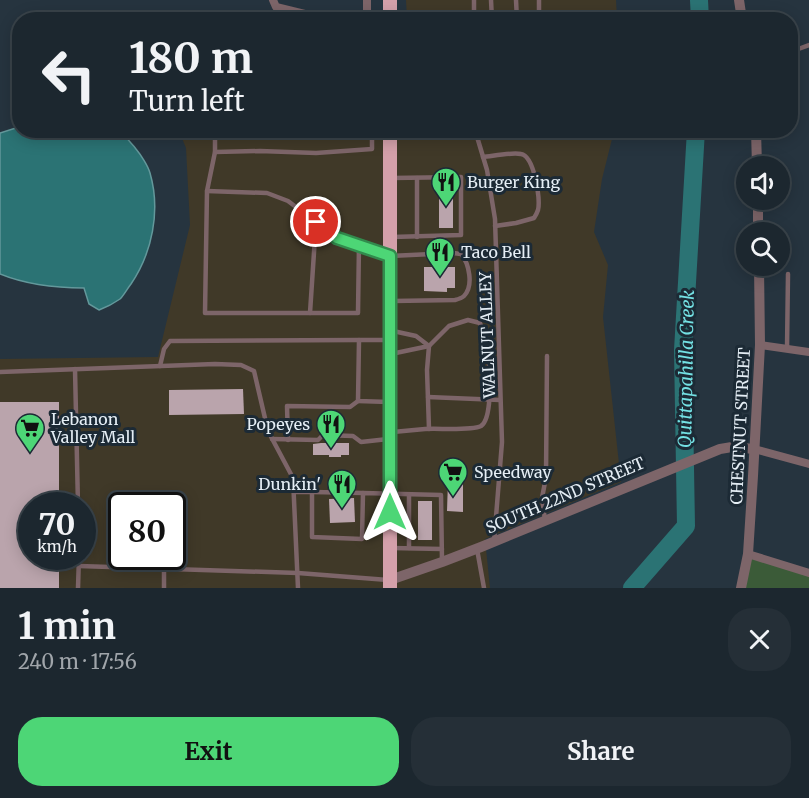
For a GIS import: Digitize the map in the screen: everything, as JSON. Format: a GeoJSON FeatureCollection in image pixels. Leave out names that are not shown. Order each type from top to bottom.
{"type":"FeatureCollection","features":[{"type":"Feature","properties":{"kind":"highway"},"geometry":{"type":"LineString","coordinates":[[390,138],[390,584]]}},
{"type":"Feature","properties":{"kind":"street"},"geometry":{"type":"LineString","coordinates":[[273,0],[276,7],[296,12]]}},
{"type":"Feature","properties":{"kind":"street"},"geometry":{"type":"LineString","coordinates":[[756,138],[757,156]]}},
{"type":"Feature","properties":{"kind":"street","name":"CHESTNUT STREET"},"geometry":{"type":"LineString","coordinates":[[741,588],[748,554],[760,345],[759,276]]}},
{"type":"Feature","properties":{"kind":"street"},"geometry":{"type":"LineString","coordinates":[[760,345],[809,352]]}},
{"type":"Feature","properties":{"kind":"street","name":"SOUTH 22ND STREET"},"geometry":{"type":"LineString","coordinates":[[390,584],[720,448],[754,449]]}},
{"type":"Feature","properties":{"kind":"street"},"geometry":{"type":"LineString","coordinates":[[754,449],[809,464]]}},
{"type":"Feature","properties":{"kind":"street"},"geometry":{"type":"LineString","coordinates":[[748,554],[809,573]]}},
{"type":"Feature","properties":{"kind":"lane"},"geometry":{"type":"LineString","coordinates":[[215,138],[215,152],[207,191],[205,313],[358,314],[359,244]]}},
{"type":"Feature","properties":{"kind":"lane"},"geometry":{"type":"LineString","coordinates":[[215,152],[316,153],[372,149],[372,138]]}},
{"type":"Feature","properties":{"kind":"lane","name":"WALNUT ALLEY"},"geometry":{"type":"LineString","coordinates":[[478,138],[487,170],[495,226],[502,442],[494,542]]}},
{"type":"Feature","properties":{"kind":"lane"},"geometry":{"type":"LineString","coordinates":[[483,157],[521,154],[528,157],[537,188],[539,203],[534,218],[495,226]]}},
{"type":"Feature","properties":{"kind":"lane"},"geometry":{"type":"LineString","coordinates":[[390,178],[461,177],[461,235],[390,237]]}},
{"type":"Feature","properties":{"kind":"lane"},"geometry":{"type":"LineString","coordinates":[[417,178],[417,237]]}},
{"type":"Feature","properties":{"kind":"lane"},"geometry":{"type":"LineString","coordinates":[[207,191],[267,193],[288,201],[337,238],[390,256],[440,252],[461,254],[465,259],[469,282],[469,289],[465,296],[455,300],[389,301]]}},
{"type":"Feature","properties":{"kind":"lane"},"geometry":{"type":"LineString","coordinates":[[310,313],[316,222]]}},
{"type":"Feature","properties":{"kind":"lane"},"geometry":{"type":"LineString","coordinates":[[787,349],[789,276]]}},
{"type":"Feature","properties":{"kind":"lane"},"geometry":{"type":"LineString","coordinates":[[272,439],[318,440],[322,435],[353,436],[361,442],[429,429],[478,427],[486,421],[489,411],[489,364],[485,336],[480,323],[468,320],[449,326],[429,346],[390,355]]}},
{"type":"Feature","properties":{"kind":"lane"},"geometry":{"type":"LineString","coordinates":[[160,366],[164,349],[170,341],[359,340],[389,335],[416,336],[429,346]]}},
{"type":"Feature","properties":{"kind":"lane"},"geometry":{"type":"LineString","coordinates":[[358,401],[359,340]]}},
{"type":"Feature","properties":{"kind":"lane"},"geometry":{"type":"LineString","coordinates":[[429,346],[427,370],[429,429]]}},
{"type":"Feature","properties":{"kind":"lane"},"geometry":{"type":"LineString","coordinates":[[545,520],[542,498],[546,477],[547,356]]}},
{"type":"Feature","properties":{"kind":"lane"},"geometry":{"type":"LineString","coordinates":[[0,372],[215,364],[240,364],[254,371],[268,431],[293,478],[298,588]]}},
{"type":"Feature","properties":{"kind":"lane"},"geometry":{"type":"LineString","coordinates":[[75,369],[78,492]]}},
{"type":"Feature","properties":{"kind":"lane"},"geometry":{"type":"LineString","coordinates":[[428,397],[500,400]]}},
{"type":"Feature","properties":{"kind":"lane"},"geometry":{"type":"LineString","coordinates":[[288,440],[287,406],[350,406],[358,401],[390,402]]}},
{"type":"Feature","properties":{"kind":"lane"},"geometry":{"type":"LineString","coordinates":[[294,492],[441,495],[442,562]]}},
{"type":"Feature","properties":{"kind":"lane"},"geometry":{"type":"LineString","coordinates":[[312,492],[312,537],[362,538],[363,493]]}},
{"type":"Feature","properties":{"kind":"lane"},"geometry":{"type":"LineString","coordinates":[[409,495],[409,548]]}},
{"type":"Feature","properties":{"kind":"lane"},"geometry":{"type":"LineString","coordinates":[[390,548],[442,549]]}},
{"type":"Feature","properties":{"kind":"lane"},"geometry":{"type":"LineString","coordinates":[[477,549],[484,588]]}},
{"type":"Feature","properties":{"kind":"lane"},"geometry":{"type":"LineString","coordinates":[[78,588],[79,570]]}},
{"type":"Feature","properties":{"kind":"lane"},"geometry":{"type":"LineString","coordinates":[[164,570],[164,588]]}},
{"type":"Feature","properties":{"kind":"lane"},"geometry":{"type":"LineString","coordinates":[[186,570],[298,573],[390,584]]}},
{"type":"Feature","properties":{"kind":"shaded area"},"geometry":{"type":"Polygon","coordinates":[[[406,0],[616,0],[617,12],[407,12],[406,0]]]}},
{"type":"Feature","properties":{"kind":"shaded area"},"geometry":{"type":"Polygon","coordinates":[[[12,129],[12,138],[127,138],[140,154],[150,173],[155,202],[154,217],[144,259],[120,299],[99,310],[89,304],[84,288],[41,285],[0,274],[0,133],[12,129]]]}},
{"type":"Feature","properties":{"kind":"shaded area"},"geometry":{"type":"Polygon","coordinates":[[[182,138],[612,138],[602,179],[594,232],[608,265],[603,317],[621,482],[485,539],[490,588],[0,588],[0,359],[158,357],[190,225],[186,148],[182,138]]]}},
{"type":"Feature","properties":{"kind":"shaded area"},"geometry":{"type":"Polygon","coordinates":[[[748,554],[809,572],[809,588],[742,588],[748,554]]]}},
{"type":"Feature","properties":{"kind":"building","name":"Burger King"},"geometry":{"type":"Polygon","coordinates":[[[439,185],[453,185],[453,228],[439,228],[439,185]]]}},
{"type":"Feature","properties":{"kind":"building","name":"Taco Bell"},"geometry":{"type":"Polygon","coordinates":[[[424,267],[455,267],[455,288],[447,288],[447,292],[424,291],[424,267]]]}},
{"type":"Feature","properties":{"kind":"building"},"geometry":{"type":"Polygon","coordinates":[[[243,389],[244,414],[169,415],[169,390],[243,389]]]}},
{"type":"Feature","properties":{"kind":"building","name":"Lebanon Valley Mall"},"geometry":{"type":"Polygon","coordinates":[[[0,402],[59,402],[59,492],[18,492],[18,570],[59,570],[59,588],[0,588],[0,402]]]}},
{"type":"Feature","properties":{"kind":"building","name":"Popeyes"},"geometry":{"type":"Polygon","coordinates":[[[349,443],[349,455],[329,457],[329,455],[313,455],[313,444],[349,443]]]}},
{"type":"Feature","properties":{"kind":"building"},"geometry":{"type":"Polygon","coordinates":[[[448,481],[463,482],[463,512],[447,511],[448,481]]]}},
{"type":"Feature","properties":{"kind":"building","name":"Dunkin'"},"geometry":{"type":"Polygon","coordinates":[[[354,498],[355,522],[330,523],[329,499],[354,498]]]}},
{"type":"Feature","properties":{"kind":"building"},"geometry":{"type":"Polygon","coordinates":[[[418,501],[432,501],[432,540],[418,540],[418,501]]]}},
{"type":"Feature","properties":{"kind":"waterway","name":"Quittapahilla Creek"},"geometry":{"type":"LineString","coordinates":[[699,0],[700,12]]}},
{"type":"Feature","properties":{"kind":"waterway","name":"Quittapahilla Creek"},"geometry":{"type":"LineString","coordinates":[[632,588],[686,526],[683,350],[696,138]]}},
{"type":"Feature","properties":{"kind":"place","name":"Burger King"},"geometry":{"type":"Point","coordinates":[446,208]}},
{"type":"Feature","properties":{"kind":"place","name":"Taco Bell"},"geometry":{"type":"Point","coordinates":[440,278]}},
{"type":"Feature","properties":{"kind":"place","name":"Popeyes"},"geometry":{"type":"Point","coordinates":[331,450]}},
{"type":"Feature","properties":{"kind":"place","name":"Lebanon Valley Mall"},"geometry":{"type":"Point","coordinates":[30,454]}},
{"type":"Feature","properties":{"kind":"place","name":"Speedway"},"geometry":{"type":"Point","coordinates":[453,498]}},
{"type":"Feature","properties":{"kind":"place","name":"Dunkin'"},"geometry":{"type":"Point","coordinates":[342,510]}},
{"type":"Feature","properties":{"kind":"route"},"geometry":{"type":"LineString","coordinates":[[316,222],[337,238],[390,256],[390,512]]}}]}
